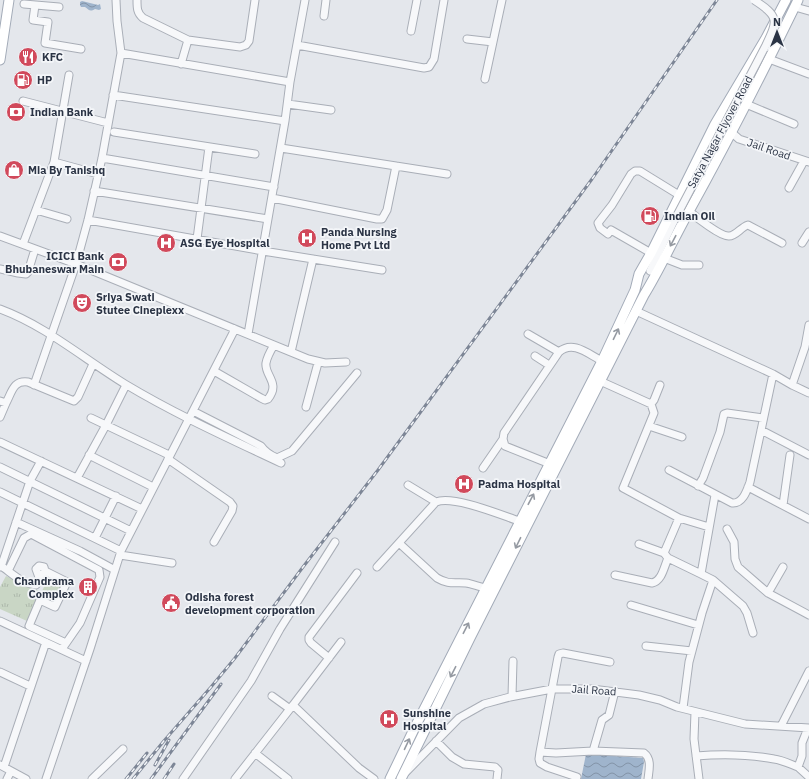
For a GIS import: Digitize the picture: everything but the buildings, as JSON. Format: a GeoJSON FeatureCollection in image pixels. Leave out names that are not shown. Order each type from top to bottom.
{"type":"FeatureCollection","features":[{"type":"Feature","properties":{"kind":"main road"},"geometry":{"type":"LineString","coordinates":[[0,60],[9,0]]}},
{"type":"Feature","properties":{"kind":"main road"},"geometry":{"type":"LineString","coordinates":[[397,776],[416,725],[602,361],[635,290],[639,274],[651,253],[715,124],[786,0]]}},
{"type":"Feature","properties":{"kind":"main road"},"geometry":{"type":"LineString","coordinates":[[397,776],[463,652],[652,278],[732,132],[796,4]]}},
{"type":"Feature","properties":{"kind":"main road"},"geometry":{"type":"LineString","coordinates":[[747,70],[760,77]]}},
{"type":"Feature","properties":{"kind":"main road"},"geometry":{"type":"LineString","coordinates":[[639,274],[645,270],[652,278]]}},
{"type":"Feature","properties":{"kind":"main road"},"geometry":{"type":"LineString","coordinates":[[639,274],[639,280],[646,286],[652,278]]}},
{"type":"Feature","properties":{"kind":"street"},"geometry":{"type":"LineString","coordinates":[[34,385],[76,264],[102,158],[121,53],[116,0]]}},
{"type":"Feature","properties":{"kind":"street"},"geometry":{"type":"LineString","coordinates":[[137,0],[139,14],[143,18],[188,40],[240,47],[249,42],[255,0]]}},
{"type":"Feature","properties":{"kind":"street"},"geometry":{"type":"LineString","coordinates":[[248,334],[281,148],[290,82],[305,0]]}},
{"type":"Feature","properties":{"kind":"street"},"geometry":{"type":"LineString","coordinates":[[324,16],[326,0]]}},
{"type":"Feature","properties":{"kind":"street"},"geometry":{"type":"LineString","coordinates":[[411,31],[417,0]]}},
{"type":"Feature","properties":{"kind":"street"},"geometry":{"type":"LineString","coordinates":[[297,44],[424,68],[429,66],[434,59],[444,0]]}},
{"type":"Feature","properties":{"kind":"street"},"geometry":{"type":"LineString","coordinates":[[485,79],[502,0]]}},
{"type":"Feature","properties":{"kind":"street","name":"Satya Nagar Flyover Road"},"geometry":{"type":"LineString","coordinates":[[652,278],[674,221],[775,26],[775,20],[770,12],[754,0]]}},
{"type":"Feature","properties":{"kind":"street"},"geometry":{"type":"LineString","coordinates":[[24,4],[59,7]]}},
{"type":"Feature","properties":{"kind":"street"},"geometry":{"type":"LineString","coordinates":[[796,4],[809,11]]}},
{"type":"Feature","properties":{"kind":"street"},"geometry":{"type":"LineString","coordinates":[[36,5],[33,20],[48,22],[45,43],[81,49]]}},
{"type":"Feature","properties":{"kind":"street"},"geometry":{"type":"LineString","coordinates":[[467,39],[493,42]]}},
{"type":"Feature","properties":{"kind":"street"},"geometry":{"type":"LineString","coordinates":[[181,64],[188,40]]}},
{"type":"Feature","properties":{"kind":"street"},"geometry":{"type":"LineString","coordinates":[[121,53],[290,82]]}},
{"type":"Feature","properties":{"kind":"street"},"geometry":{"type":"LineString","coordinates":[[769,59],[809,74]]}},
{"type":"Feature","properties":{"kind":"street"},"geometry":{"type":"LineString","coordinates":[[22,244],[54,162],[69,75]]}},
{"type":"Feature","properties":{"kind":"street"},"geometry":{"type":"LineString","coordinates":[[113,95],[285,121]]}},
{"type":"Feature","properties":{"kind":"street"},"geometry":{"type":"LineString","coordinates":[[23,101],[108,123]]}},
{"type":"Feature","properties":{"kind":"street"},"geometry":{"type":"LineString","coordinates":[[288,104],[331,110]]}},
{"type":"Feature","properties":{"kind":"street"},"geometry":{"type":"LineString","coordinates":[[746,104],[794,124]]}},
{"type":"Feature","properties":{"kind":"street"},"geometry":{"type":"LineString","coordinates":[[114,132],[255,154]]}},
{"type":"Feature","properties":{"kind":"street","name":"Jail Road"},"geometry":{"type":"LineString","coordinates":[[732,132],[739,139],[806,161]]}},
{"type":"Feature","properties":{"kind":"street"},"geometry":{"type":"LineString","coordinates":[[197,239],[209,147]]}},
{"type":"Feature","properties":{"kind":"street"},"geometry":{"type":"LineString","coordinates":[[281,148],[447,174]]}},
{"type":"Feature","properties":{"kind":"street"},"geometry":{"type":"LineString","coordinates":[[102,158],[274,187]]}},
{"type":"Feature","properties":{"kind":"street"},"geometry":{"type":"LineString","coordinates":[[789,188],[806,161]]}},
{"type":"Feature","properties":{"kind":"street"},"geometry":{"type":"LineString","coordinates":[[54,162],[98,174]]}},
{"type":"Feature","properties":{"kind":"street"},"geometry":{"type":"LineString","coordinates":[[272,198],[382,219],[387,210],[396,166]]}},
{"type":"Feature","properties":{"kind":"street"},"geometry":{"type":"LineString","coordinates":[[651,253],[611,230],[608,234],[600,228],[598,222],[612,205],[635,170],[640,171],[679,195]]}},
{"type":"Feature","properties":{"kind":"street"},"geometry":{"type":"LineString","coordinates":[[94,192],[268,219]]}},
{"type":"Feature","properties":{"kind":"street"},"geometry":{"type":"LineString","coordinates":[[36,210],[67,219]]}},
{"type":"Feature","properties":{"kind":"street"},"geometry":{"type":"LineString","coordinates":[[689,212],[724,235],[729,236],[734,234],[744,226],[748,225],[782,242]]}},
{"type":"Feature","properties":{"kind":"street"},"geometry":{"type":"LineString","coordinates":[[88,220],[263,251],[382,270]]}},
{"type":"Feature","properties":{"kind":"street"},"geometry":{"type":"LineString","coordinates":[[802,243],[809,232]]}},
{"type":"Feature","properties":{"kind":"street"},"geometry":{"type":"LineString","coordinates":[[0,236],[76,264],[318,362],[346,362]]}},
{"type":"Feature","properties":{"kind":"street"},"geometry":{"type":"LineString","coordinates":[[0,269],[26,274],[28,272],[35,249]]}},
{"type":"Feature","properties":{"kind":"street"},"geometry":{"type":"LineString","coordinates":[[664,258],[682,265],[699,265]]}},
{"type":"Feature","properties":{"kind":"street"},"geometry":{"type":"LineString","coordinates":[[291,352],[313,259]]}},
{"type":"Feature","properties":{"kind":"street"},"geometry":{"type":"LineString","coordinates":[[0,309],[37,326],[93,364],[188,419],[280,463]]}},
{"type":"Feature","properties":{"kind":"street"},"geometry":{"type":"LineString","coordinates":[[636,311],[773,374],[809,393]]}},
{"type":"Feature","properties":{"kind":"street"},"geometry":{"type":"LineString","coordinates":[[792,385],[805,347],[809,325]]}},
{"type":"Feature","properties":{"kind":"street"},"geometry":{"type":"LineString","coordinates":[[46,779],[120,553],[235,329]]}},
{"type":"Feature","properties":{"kind":"street"},"geometry":{"type":"LineString","coordinates":[[528,334],[559,352]]}},
{"type":"Feature","properties":{"kind":"street"},"geometry":{"type":"LineString","coordinates":[[214,371],[261,398],[268,399],[270,397],[273,383],[266,363],[274,345]]}},
{"type":"Feature","properties":{"kind":"street"},"geometry":{"type":"LineString","coordinates":[[483,468],[503,439],[507,427],[559,352],[565,347],[574,346],[602,361]]}},
{"type":"Feature","properties":{"kind":"street"},"geometry":{"type":"LineString","coordinates":[[535,356],[549,365]]}},
{"type":"Feature","properties":{"kind":"street"},"geometry":{"type":"LineString","coordinates":[[306,407],[318,362]]}},
{"type":"Feature","properties":{"kind":"street"},"geometry":{"type":"LineString","coordinates":[[0,417],[3,402],[15,385],[22,381],[74,401],[78,397],[93,364]]}},
{"type":"Feature","properties":{"kind":"street"},"geometry":{"type":"LineString","coordinates":[[193,411],[261,446],[271,456],[277,458],[292,451],[357,373]]}},
{"type":"Feature","properties":{"kind":"street"},"geometry":{"type":"LineString","coordinates":[[669,470],[716,495],[735,503],[744,498],[750,482],[773,374]]}},
{"type":"Feature","properties":{"kind":"street"},"geometry":{"type":"LineString","coordinates":[[600,381],[651,404],[654,412],[623,488],[679,518],[709,527]]}},
{"type":"Feature","properties":{"kind":"street"},"geometry":{"type":"LineString","coordinates":[[76,478],[106,425],[126,384]]}},
{"type":"Feature","properties":{"kind":"street"},"geometry":{"type":"LineString","coordinates":[[651,404],[660,384]]}},
{"type":"Feature","properties":{"kind":"street"},"geometry":{"type":"LineString","coordinates":[[698,486],[703,478],[720,432],[724,414],[727,413],[763,418]]}},
{"type":"Feature","properties":{"kind":"street"},"geometry":{"type":"LineString","coordinates":[[91,418],[168,457],[230,502],[232,511],[214,542]]}},
{"type":"Feature","properties":{"kind":"street"},"geometry":{"type":"LineString","coordinates":[[649,426],[682,438]]}},
{"type":"Feature","properties":{"kind":"street"},"geometry":{"type":"LineString","coordinates":[[761,430],[809,455]]}},
{"type":"Feature","properties":{"kind":"street"},"geometry":{"type":"LineString","coordinates":[[503,439],[505,446],[550,464]]}},
{"type":"Feature","properties":{"kind":"street"},"geometry":{"type":"LineString","coordinates":[[0,442],[142,508]]}},
{"type":"Feature","properties":{"kind":"street"},"geometry":{"type":"LineString","coordinates":[[89,455],[153,487]]}},
{"type":"Feature","properties":{"kind":"street"},"geometry":{"type":"LineString","coordinates":[[782,505],[790,455]]}},
{"type":"Feature","properties":{"kind":"street"},"geometry":{"type":"LineString","coordinates":[[41,461],[30,481],[0,566],[22,581],[36,585],[40,580],[36,569],[39,566],[44,567],[45,571],[67,582],[55,607],[40,600],[29,626],[86,660]]}},
{"type":"Feature","properties":{"kind":"street"},"geometry":{"type":"LineString","coordinates":[[0,467],[131,531]]}},
{"type":"Feature","properties":{"kind":"street"},"geometry":{"type":"LineString","coordinates":[[408,485],[436,502]]}},
{"type":"Feature","properties":{"kind":"street"},"geometry":{"type":"LineString","coordinates":[[748,487],[809,519]]}},
{"type":"Feature","properties":{"kind":"street"},"geometry":{"type":"LineString","coordinates":[[0,492],[95,538],[120,553],[172,563]]}},
{"type":"Feature","properties":{"kind":"street"},"geometry":{"type":"LineString","coordinates":[[701,574],[716,495]]}},
{"type":"Feature","properties":{"kind":"street"},"geometry":{"type":"LineString","coordinates":[[95,538],[116,496]]}},
{"type":"Feature","properties":{"kind":"street"},"geometry":{"type":"LineString","coordinates":[[377,567],[436,502],[440,500],[454,501],[519,521]]}},
{"type":"Feature","properties":{"kind":"street"},"geometry":{"type":"LineString","coordinates":[[615,575],[652,583],[657,582],[679,518]]}},
{"type":"Feature","properties":{"kind":"street"},"geometry":{"type":"LineString","coordinates":[[16,522],[80,551],[115,570]]}},
{"type":"Feature","properties":{"kind":"street"},"geometry":{"type":"LineString","coordinates":[[727,529],[734,542],[735,560],[738,567],[768,593],[809,615]]}},
{"type":"Feature","properties":{"kind":"street"},"geometry":{"type":"LineString","coordinates":[[8,571],[24,538],[31,534],[99,570],[100,577],[80,623],[64,646]]}},
{"type":"Feature","properties":{"kind":"street"},"geometry":{"type":"LineString","coordinates":[[183,779],[251,681],[280,629],[335,542]]}},
{"type":"Feature","properties":{"kind":"street"},"geometry":{"type":"LineString","coordinates":[[399,543],[437,578],[444,582],[471,584],[486,588]]}},
{"type":"Feature","properties":{"kind":"street"},"geometry":{"type":"LineString","coordinates":[[640,544],[713,580],[743,606],[747,612],[753,633]]}},
{"type":"Feature","properties":{"kind":"street"},"geometry":{"type":"LineString","coordinates":[[768,593],[782,567]]}},
{"type":"Feature","properties":{"kind":"street"},"geometry":{"type":"LineString","coordinates":[[329,658],[309,640],[357,573]]}},
{"type":"Feature","properties":{"kind":"street"},"geometry":{"type":"LineString","coordinates":[[683,708],[692,651],[698,625],[713,580]]}},
{"type":"Feature","properties":{"kind":"street"},"geometry":{"type":"LineString","coordinates":[[631,605],[698,625]]}},
{"type":"Feature","properties":{"kind":"street"},"geometry":{"type":"LineString","coordinates":[[0,621],[46,642],[64,646]]}},
{"type":"Feature","properties":{"kind":"street"},"geometry":{"type":"LineString","coordinates":[[7,779],[5,767],[30,686],[46,642]]}},
{"type":"Feature","properties":{"kind":"street"},"geometry":{"type":"LineString","coordinates":[[234,779],[292,707],[341,642]]}},
{"type":"Feature","properties":{"kind":"street"},"geometry":{"type":"LineString","coordinates":[[646,646],[692,651]]}},
{"type":"Feature","properties":{"kind":"street"},"geometry":{"type":"LineString","coordinates":[[577,777],[547,767],[540,763],[539,759],[559,654],[563,652],[610,662]]}},
{"type":"Feature","properties":{"kind":"street"},"geometry":{"type":"LineString","coordinates":[[512,696],[513,661]]}},
{"type":"Feature","properties":{"kind":"street"},"geometry":{"type":"LineString","coordinates":[[782,726],[809,671]]}},
{"type":"Feature","properties":{"kind":"street"},"geometry":{"type":"LineString","coordinates":[[0,672],[30,686]]}},
{"type":"Feature","properties":{"kind":"street","name":"Jail Road"},"geometry":{"type":"LineString","coordinates":[[397,776],[459,718],[484,704],[512,696],[552,689],[571,688],[614,691],[646,696],[695,712],[745,724],[808,728]]}},
{"type":"Feature","properties":{"kind":"street"},"geometry":{"type":"LineString","coordinates":[[593,751],[602,720],[609,715],[614,691]]}},
{"type":"Feature","properties":{"kind":"street"},"geometry":{"type":"LineString","coordinates":[[272,696],[292,707],[359,768],[374,779]]}},
{"type":"Feature","properties":{"kind":"street"},"geometry":{"type":"LineString","coordinates":[[695,712],[694,738],[700,779]]}},
{"type":"Feature","properties":{"kind":"street"},"geometry":{"type":"LineString","coordinates":[[798,767],[802,756],[802,744],[808,728]]}},
{"type":"Feature","properties":{"kind":"street"},"geometry":{"type":"LineString","coordinates":[[436,741],[452,757],[464,764],[495,767],[498,770],[497,779]]}},
{"type":"Feature","properties":{"kind":"street"},"geometry":{"type":"LineString","coordinates":[[92,779],[123,749]]}},
{"type":"Feature","properties":{"kind":"street"},"geometry":{"type":"LineString","coordinates":[[540,752],[556,753],[593,751],[644,753],[648,756],[649,760],[648,779]]}},
{"type":"Feature","properties":{"kind":"street"},"geometry":{"type":"LineString","coordinates":[[255,753],[288,779]]}},
{"type":"Feature","properties":{"kind":"street"},"geometry":{"type":"LineString","coordinates":[[696,756],[717,754],[749,755],[775,759],[798,767],[809,777]]}},
{"type":"Feature","properties":{"kind":"street"},"geometry":{"type":"LineString","coordinates":[[5,767],[26,779]]}},
{"type":"Feature","properties":{"kind":"green space"},"geometry":{"type":"Polygon","coordinates":[[[6,576],[40,591],[27,621],[0,609],[0,587],[6,576]]]}},
{"type":"Feature","properties":{"kind":"green space"},"geometry":{"type":"Polygon","coordinates":[[[49,577],[64,584],[55,603],[40,595],[49,577]]]}},
{"type":"Feature","properties":{"kind":"water"},"geometry":{"type":"Polygon","coordinates":[[[82,1],[98,5],[100,4],[101,9],[89,10],[85,7],[81,7],[80,2],[82,1]]]}},
{"type":"Feature","properties":{"kind":"water"},"geometry":{"type":"Polygon","coordinates":[[[586,754],[643,758],[644,762],[641,779],[581,779],[586,754]]]}},
{"type":"Feature","properties":{"kind":"railway"},"geometry":{"type":"LineString","coordinates":[[133,779],[235,658],[378,470],[592,179],[717,0]]}},
{"type":"Feature","properties":{"kind":"railway"},"geometry":{"type":"LineString","coordinates":[[151,779],[221,684]]}},
{"type":"Feature","properties":{"kind":"railway"},"geometry":{"type":"LineString","coordinates":[[155,765],[169,740]]}},
{"type":"Feature","properties":{"kind":"railway"},"geometry":{"type":"LineString","coordinates":[[126,779],[147,753]]}},
{"type":"Feature","properties":{"kind":"railway"},"geometry":{"type":"LineString","coordinates":[[164,779],[174,764]]}},
{"type":"Feature","properties":{"kind":"place","name":"KFC"},"geometry":{"type":"Point","coordinates":[28,57]}},
{"type":"Feature","properties":{"kind":"place","name":"HP"},"geometry":{"type":"Point","coordinates":[23,80]}},
{"type":"Feature","properties":{"kind":"place","name":"Indian Bank"},"geometry":{"type":"Point","coordinates":[16,112]}},
{"type":"Feature","properties":{"kind":"place","name":"Mia By Tanishq"},"geometry":{"type":"Point","coordinates":[14,170]}},
{"type":"Feature","properties":{"kind":"place","name":"Indian Oil"},"geometry":{"type":"Point","coordinates":[650,216]}},
{"type":"Feature","properties":{"kind":"place","name":"Panda Nursing Home Pvt Ltd"},"geometry":{"type":"Point","coordinates":[307,238]}},
{"type":"Feature","properties":{"kind":"place","name":"ASG Eye Hospital"},"geometry":{"type":"Point","coordinates":[166,243]}},
{"type":"Feature","properties":{"kind":"place","name":"ICICI Bank Bhubaneswar Main"},"geometry":{"type":"Point","coordinates":[118,262]}},
{"type":"Feature","properties":{"kind":"place","name":"Sriya Swati Stutee Cineplexx"},"geometry":{"type":"Point","coordinates":[82,303]}},
{"type":"Feature","properties":{"kind":"place","name":"Padma Hospital"},"geometry":{"type":"Point","coordinates":[464,484]}},
{"type":"Feature","properties":{"kind":"place","name":"Chandrama Complex"},"geometry":{"type":"Point","coordinates":[88,587]}},
{"type":"Feature","properties":{"kind":"place","name":"Odisha forest development corporation"},"geometry":{"type":"Point","coordinates":[171,603]}},
{"type":"Feature","properties":{"kind":"place","name":"Sunshine Hospital"},"geometry":{"type":"Point","coordinates":[389,719]}}]}
